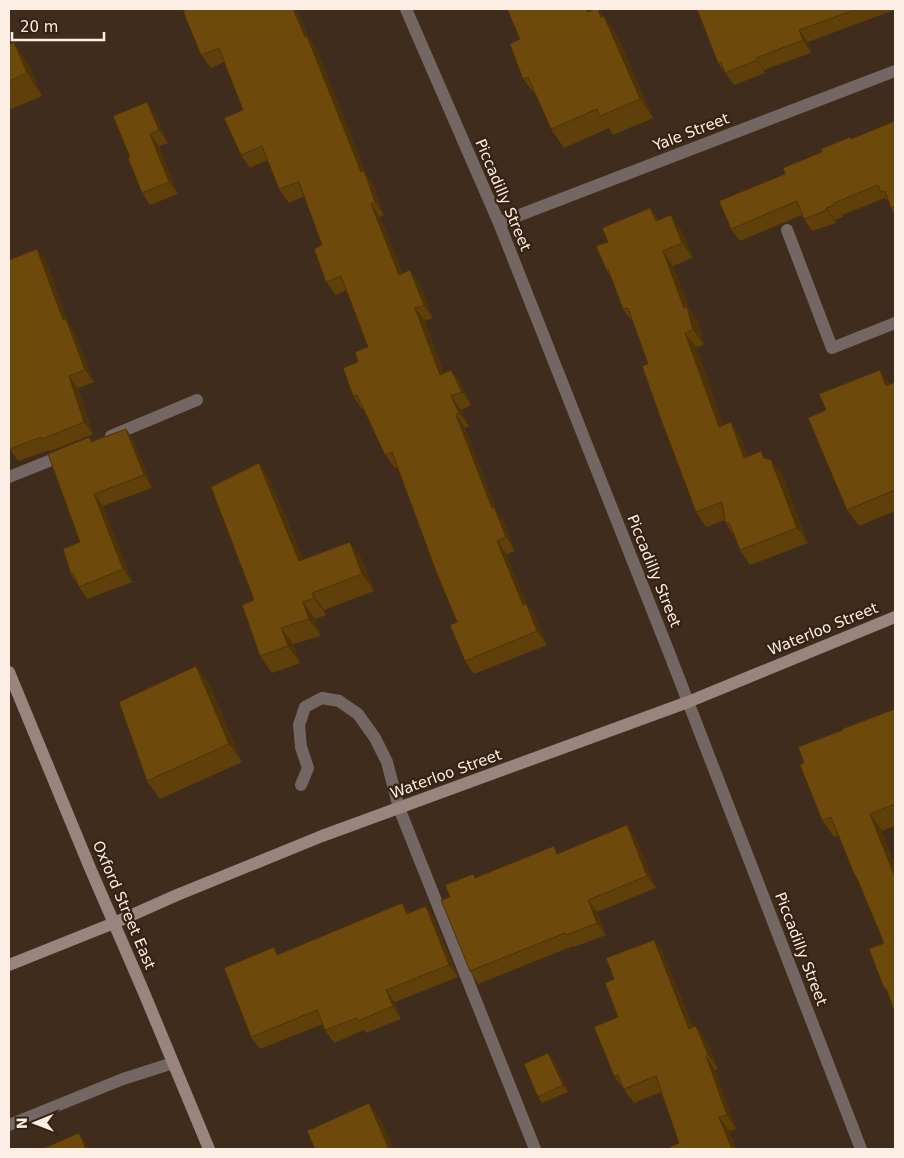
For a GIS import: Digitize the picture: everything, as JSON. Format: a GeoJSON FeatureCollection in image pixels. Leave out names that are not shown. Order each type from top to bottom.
{"type":"FeatureCollection","features":[{"type":"Feature","properties":{"kind":"street","name":"Piccadilly Street"},"geometry":{"type":"LineString","coordinates":[[406,9],[499,223],[688,702],[861,1149]]}},
{"type":"Feature","properties":{"kind":"street","name":"Yale Street"},"geometry":{"type":"LineString","coordinates":[[499,223],[895,71]]}},
{"type":"Feature","properties":{"kind":"street"},"geometry":{"type":"LineString","coordinates":[[787,230],[832,348],[895,323]]}},
{"type":"Feature","properties":{"kind":"street"},"geometry":{"type":"LineString","coordinates":[[98,441],[197,400]]}},
{"type":"Feature","properties":{"kind":"street"},"geometry":{"type":"LineString","coordinates":[[9,477],[71,452]]}},
{"type":"Feature","properties":{"kind":"street","name":"Waterloo Street"},"geometry":{"type":"LineString","coordinates":[[9,965],[322,836],[688,702],[895,617]]}},
{"type":"Feature","properties":{"kind":"street","name":"Oxford Street East"},"geometry":{"type":"LineString","coordinates":[[9,672],[210,1149]]}},
{"type":"Feature","properties":{"kind":"street"},"geometry":{"type":"LineString","coordinates":[[301,784],[308,768],[301,747],[299,725],[305,707],[322,698],[339,701],[358,714],[375,738],[387,762],[399,808],[535,1149]]}},
{"type":"Feature","properties":{"kind":"street"},"geometry":{"type":"LineString","coordinates":[[9,1124],[123,1079],[174,1063]]}},
{"type":"Feature","properties":{"kind":"building"},"geometry":{"type":"Polygon","coordinates":[[[188,9],[293,9],[305,37],[307,36],[361,172],[364,171],[375,202],[371,204],[399,275],[410,270],[424,305],[415,308],[440,375],[451,370],[462,392],[451,396],[459,413],[456,415],[492,508],[494,507],[506,537],[497,541],[523,605],[526,603],[537,631],[465,661],[450,625],[457,622],[392,452],[385,455],[357,395],[353,396],[343,368],[358,362],[355,352],[368,347],[341,276],[326,282],[314,249],[322,245],[299,182],[279,189],[262,146],[241,155],[224,118],[243,110],[219,48],[201,55],[183,11],[188,9]]]}},
{"type":"Feature","properties":{"kind":"building"},"geometry":{"type":"Polygon","coordinates":[[[507,9],[586,9],[588,12],[598,9],[601,18],[604,16],[640,99],[600,116],[597,109],[551,129],[528,77],[523,79],[510,44],[520,39],[507,9]]]}},
{"type":"Feature","properties":{"kind":"building"},"geometry":{"type":"Polygon","coordinates":[[[697,9],[857,9],[799,30],[803,40],[756,58],[757,60],[725,73],[721,62],[718,63],[697,9]]]}},
{"type":"Feature","properties":{"kind":"building"},"geometry":{"type":"Polygon","coordinates":[[[14,42],[27,73],[9,81],[9,45],[14,42]]]}},
{"type":"Feature","properties":{"kind":"building"},"geometry":{"type":"Polygon","coordinates":[[[147,102],[159,130],[150,134],[169,182],[142,193],[113,116],[147,102]]]}},
{"type":"Feature","properties":{"kind":"building"},"geometry":{"type":"Polygon","coordinates":[[[895,121],[895,207],[891,208],[885,191],[881,192],[878,185],[834,203],[834,205],[826,208],[827,210],[804,219],[797,201],[731,229],[719,201],[785,174],[783,168],[822,152],[821,149],[895,121]]]}},
{"type":"Feature","properties":{"kind":"building"},"geometry":{"type":"Polygon","coordinates":[[[650,208],[656,221],[671,215],[682,243],[663,251],[684,308],[687,307],[693,330],[685,333],[719,427],[731,422],[744,458],[761,451],[764,458],[771,460],[797,528],[740,550],[730,524],[725,522],[722,502],[696,512],[642,366],[648,364],[628,308],[623,309],[608,269],[606,269],[596,246],[608,242],[602,228],[650,208]]]}},
{"type":"Feature","properties":{"kind":"building"},"geometry":{"type":"Polygon","coordinates":[[[37,249],[63,320],[66,319],[85,370],[69,376],[84,422],[42,439],[41,437],[10,449],[9,260],[37,249]]]}},
{"type":"Feature","properties":{"kind":"building"},"geometry":{"type":"Polygon","coordinates":[[[880,370],[886,386],[895,382],[895,490],[847,510],[808,418],[826,410],[819,394],[880,370]]]}},
{"type":"Feature","properties":{"kind":"building"},"geometry":{"type":"Polygon","coordinates":[[[126,429],[144,475],[94,494],[123,569],[79,587],[73,573],[71,574],[63,549],[80,542],[48,454],[89,437],[91,442],[126,429]]]}},
{"type":"Feature","properties":{"kind":"building"},"geometry":{"type":"Polygon","coordinates":[[[259,463],[299,561],[350,542],[362,574],[312,593],[314,598],[303,602],[309,619],[281,628],[288,646],[260,656],[242,605],[254,600],[211,487],[259,463]]]}},
{"type":"Feature","properties":{"kind":"building"},"geometry":{"type":"Polygon","coordinates":[[[196,666],[229,744],[147,781],[119,702],[196,666]]]}},
{"type":"Feature","properties":{"kind":"building"},"geometry":{"type":"Polygon","coordinates":[[[895,709],[895,804],[870,814],[895,877],[895,1013],[869,949],[884,943],[831,817],[822,820],[800,765],[804,763],[798,747],[895,709]]]}},
{"type":"Feature","properties":{"kind":"building"},"geometry":{"type":"Polygon","coordinates":[[[627,825],[647,876],[588,900],[597,923],[566,935],[565,933],[470,971],[441,900],[450,897],[445,885],[473,874],[475,878],[554,846],[557,854],[627,825]]]}},
{"type":"Feature","properties":{"kind":"building"},"geometry":{"type":"Polygon","coordinates":[[[402,903],[407,914],[426,906],[449,965],[386,990],[393,1006],[358,1021],[357,1018],[325,1030],[317,1010],[251,1037],[224,968],[274,947],[277,955],[402,903]]]}},
{"type":"Feature","properties":{"kind":"building"},"geometry":{"type":"Polygon","coordinates":[[[654,940],[689,1029],[696,1026],[708,1055],[706,1056],[727,1115],[719,1117],[732,1149],[671,1149],[670,1147],[679,1143],[656,1076],[624,1089],[618,1075],[614,1076],[594,1027],[618,1017],[605,983],[614,979],[606,958],[654,940]]]}},
{"type":"Feature","properties":{"kind":"building"},"geometry":{"type":"Polygon","coordinates":[[[548,1053],[563,1085],[538,1097],[524,1064],[548,1053]]]}},
{"type":"Feature","properties":{"kind":"building"},"geometry":{"type":"Polygon","coordinates":[[[369,1103],[389,1149],[315,1149],[307,1131],[369,1103]]]}},
{"type":"Feature","properties":{"kind":"building"},"geometry":{"type":"Polygon","coordinates":[[[79,1133],[86,1149],[42,1149],[79,1133]]]}}]}
